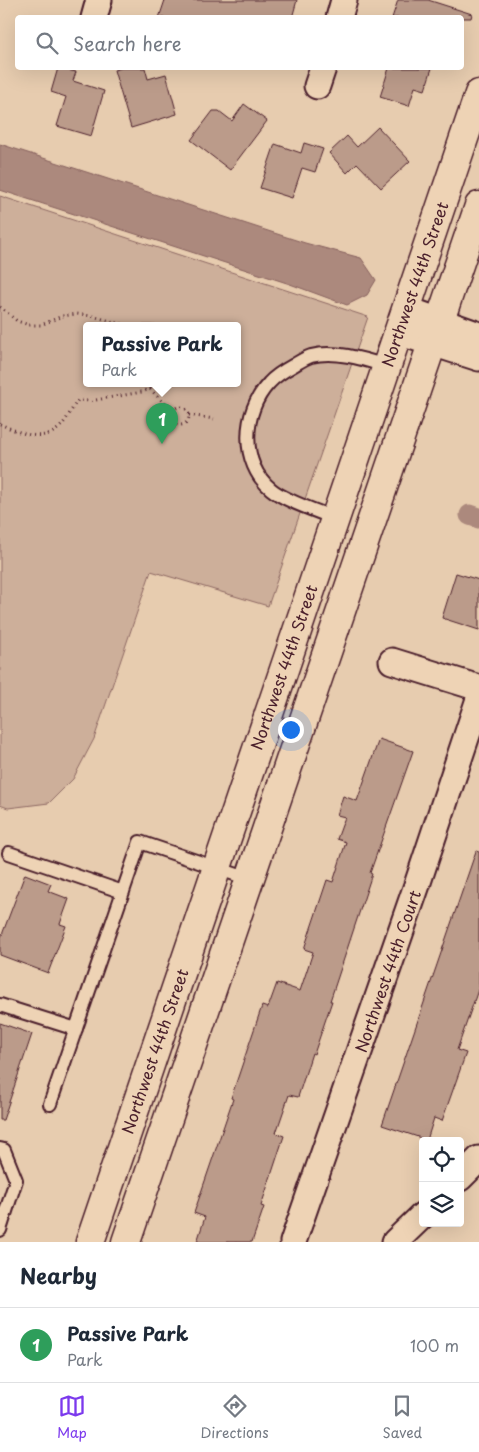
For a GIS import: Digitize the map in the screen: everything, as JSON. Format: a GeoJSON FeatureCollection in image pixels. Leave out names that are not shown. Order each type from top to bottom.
{"type":"FeatureCollection","features":[{"type":"Feature","properties":{"kind":"street"},"geometry":{"type":"LineString","coordinates":[[95,15],[99,0]]}},
{"type":"Feature","properties":{"kind":"street"},"geometry":{"type":"LineString","coordinates":[[340,15],[344,0]]}},
{"type":"Feature","properties":{"kind":"street","name":"Northwest 44th Street"},"geometry":{"type":"LineString","coordinates":[[90,1242],[215,868],[479,94]]}},
{"type":"Feature","properties":{"kind":"street"},"geometry":{"type":"LineString","coordinates":[[126,1242],[479,206]]}},
{"type":"Feature","properties":{"kind":"street"},"geometry":{"type":"LineString","coordinates":[[402,321],[436,332],[479,336]]}},
{"type":"Feature","properties":{"kind":"street"},"geometry":{"type":"LineString","coordinates":[[436,332],[479,358]]}},
{"type":"Feature","properties":{"kind":"street"},"geometry":{"type":"LineString","coordinates":[[392,661],[479,688]]}},
{"type":"Feature","properties":{"kind":"street","name":"Northwest 44th Court"},"geometry":{"type":"LineString","coordinates":[[293,1242],[415,891],[479,699]]}},
{"type":"Feature","properties":{"kind":"street"},"geometry":{"type":"LineString","coordinates":[[464,1174],[479,1160]]}},
{"type":"Feature","properties":{"kind":"street"},"geometry":{"type":"LineString","coordinates":[[395,1242],[419,1219]]}},
{"type":"Feature","properties":{"kind":"lane"},"geometry":{"type":"LineString","coordinates":[[334,518],[272,490],[261,478],[250,458],[247,445],[252,414],[257,401],[268,384],[280,373],[309,356],[325,354],[347,356],[386,366]]}},
{"type":"Feature","properties":{"kind":"lane"},"geometry":{"type":"LineString","coordinates":[[50,1104],[140,842],[250,879]]}},
{"type":"Feature","properties":{"kind":"lane"},"geometry":{"type":"LineString","coordinates":[[9,853],[123,892]]}},
{"type":"Feature","properties":{"kind":"lane"},"geometry":{"type":"LineString","coordinates":[[0,1005],[76,1029]]}},
{"type":"Feature","properties":{"kind":"lane"},"geometry":{"type":"LineString","coordinates":[[0,1149],[4,1150],[16,1180],[0,1230]]}},
{"type":"Feature","properties":{"kind":"path"},"geometry":{"type":"LineString","coordinates":[[0,307],[17,321],[29,324],[41,325],[62,316],[77,314],[115,322]]}},
{"type":"Feature","properties":{"kind":"path"},"geometry":{"type":"LineString","coordinates":[[0,424],[24,434],[38,436],[52,433],[61,426],[78,400],[90,401],[124,396],[142,392],[152,387]]}},
{"type":"Feature","properties":{"kind":"path"},"geometry":{"type":"LineString","coordinates":[[150,389],[172,411],[172,420],[180,425],[188,421],[190,415]]}},
{"type":"Feature","properties":{"kind":"path"},"geometry":{"type":"LineString","coordinates":[[172,411],[177,407],[182,407],[190,415],[214,419]]}},
{"type":"Feature","properties":{"kind":"shaded area"},"geometry":{"type":"Polygon","coordinates":[[[0,144],[305,243],[361,258],[376,280],[367,295],[347,305],[290,284],[0,190],[0,144]]]}},
{"type":"Feature","properties":{"kind":"shaded area"},"geometry":{"type":"Polygon","coordinates":[[[0,196],[368,317],[268,606],[151,571],[94,739],[73,779],[49,803],[8,808],[0,805],[0,196]]]}},
{"type":"Feature","properties":{"kind":"building"},"geometry":{"type":"Polygon","coordinates":[[[165,0],[297,0],[293,15],[160,15],[165,0]]]}},
{"type":"Feature","properties":{"kind":"building"},"geometry":{"type":"Polygon","coordinates":[[[398,0],[428,0],[472,14],[471,18],[464,18],[464,15],[393,15],[398,0]]]}},
{"type":"Feature","properties":{"kind":"building"},"geometry":{"type":"Polygon","coordinates":[[[57,70],[76,72],[73,81],[104,91],[91,136],[57,126],[66,97],[51,92],[57,70]]]}},
{"type":"Feature","properties":{"kind":"building"},"geometry":{"type":"Polygon","coordinates":[[[114,70],[146,70],[148,79],[166,74],[177,114],[131,128],[114,70]]]}},
{"type":"Feature","properties":{"kind":"building"},"geometry":{"type":"Polygon","coordinates":[[[388,70],[431,70],[425,90],[415,87],[409,106],[380,97],[388,70]]]}},
{"type":"Feature","properties":{"kind":"building"},"geometry":{"type":"Polygon","coordinates":[[[244,104],[267,121],[230,170],[191,140],[213,111],[219,111],[232,121],[244,104]]]}},
{"type":"Feature","properties":{"kind":"building"},"geometry":{"type":"Polygon","coordinates":[[[378,127],[410,161],[381,188],[357,163],[347,173],[329,153],[347,136],[357,147],[378,127]]]}},
{"type":"Feature","properties":{"kind":"building"},"geometry":{"type":"Polygon","coordinates":[[[304,143],[323,149],[315,172],[302,168],[292,198],[260,188],[275,144],[301,153],[304,143]]]}},
{"type":"Feature","properties":{"kind":"building"},"geometry":{"type":"Polygon","coordinates":[[[456,573],[479,580],[479,630],[442,618],[456,573]]]}},
{"type":"Feature","properties":{"kind":"building"},"geometry":{"type":"Polygon","coordinates":[[[379,739],[413,751],[370,873],[372,874],[314,1054],[312,1053],[298,1097],[289,1095],[276,1133],[284,1136],[261,1206],[264,1207],[252,1242],[197,1242],[205,1217],[194,1213],[262,1006],[268,1008],[277,983],[300,991],[313,952],[304,949],[327,880],[333,882],[346,842],[337,839],[345,817],[337,815],[343,796],[357,801],[379,739]]]}},
{"type":"Feature","properties":{"kind":"building"},"geometry":{"type":"Polygon","coordinates":[[[476,851],[479,852],[479,987],[457,1050],[466,1053],[442,1121],[434,1118],[428,1137],[419,1137],[382,1125],[476,851]]]}},
{"type":"Feature","properties":{"kind":"building"},"geometry":{"type":"Polygon","coordinates":[[[25,874],[51,884],[48,891],[69,899],[60,924],[66,926],[48,973],[0,955],[0,940],[25,874]]]}},
{"type":"Feature","properties":{"kind":"building"},"geometry":{"type":"Polygon","coordinates":[[[0,1023],[32,1034],[3,1120],[0,1120],[0,1023]]]}},
{"type":"Feature","properties":{"kind":"waterway"},"geometry":{"type":"LineString","coordinates":[[470,515],[479,518]]}},
{"type":"Feature","properties":{"kind":"place","name":"Passive Park"},"geometry":{"type":"Point","coordinates":[162,444]}}]}
